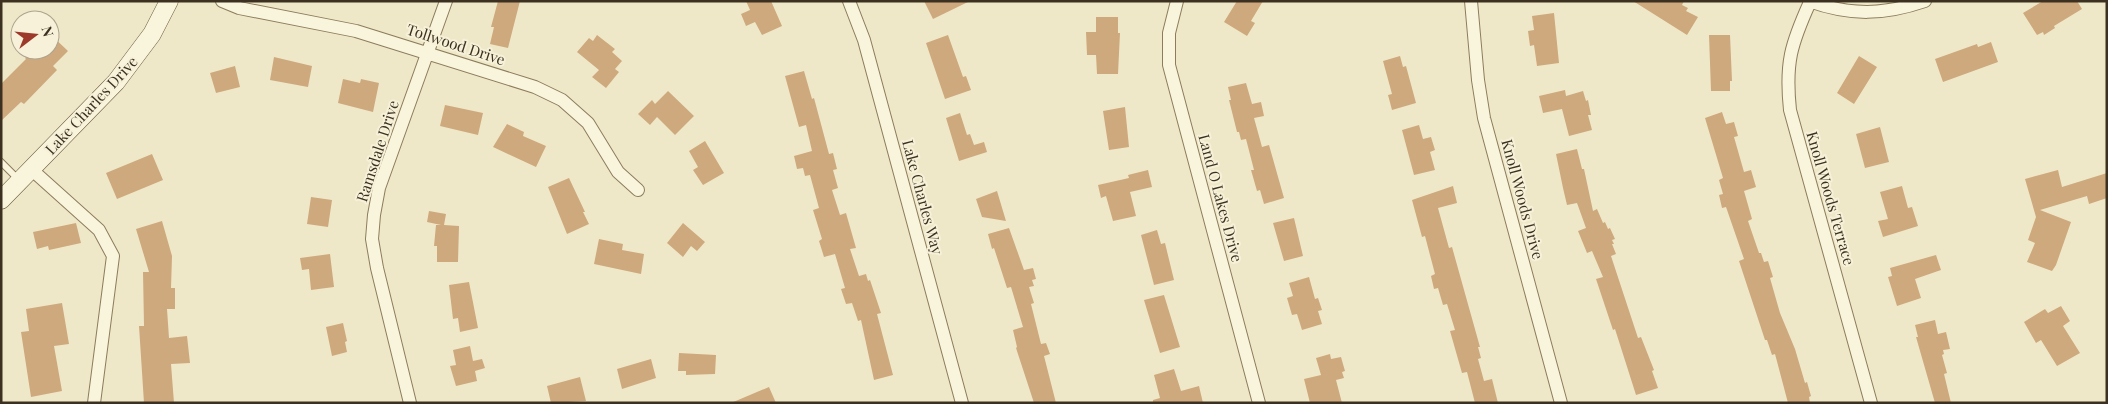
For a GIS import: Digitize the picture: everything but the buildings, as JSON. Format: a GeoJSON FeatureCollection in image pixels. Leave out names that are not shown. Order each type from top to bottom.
{"type":"FeatureCollection","features":[{"type":"Feature","properties":{"kind":"street","name":"Lake Charles Drive"},"geometry":{"type":"LineString","coordinates":[[1,200],[116,82],[152,34],[169,1]]}},
{"type":"Feature","properties":{"kind":"street","name":"Tollwood Drive"},"geometry":{"type":"LineString","coordinates":[[222,1],[239,8],[356,30],[535,87],[562,100],[588,123],[618,172],[638,190]]}},
{"type":"Feature","properties":{"kind":"street","name":"Ramsdale Drive"},"geometry":{"type":"LineString","coordinates":[[410,403],[376,268],[372,239],[374,215],[379,188],[446,1]]}},
{"type":"Feature","properties":{"kind":"street","name":"Lake Charles Way"},"geometry":{"type":"LineString","coordinates":[[849,1],[864,40],[962,403]]}},
{"type":"Feature","properties":{"kind":"street","name":"Land O Lakes Drive"},"geometry":{"type":"LineString","coordinates":[[1177,1],[1169,33],[1169,64],[1259,403]]}},
{"type":"Feature","properties":{"kind":"street","name":"Knoll Woods Drive"},"geometry":{"type":"LineString","coordinates":[[1471,1],[1478,80],[1484,118],[1561,403]]}},
{"type":"Feature","properties":{"kind":"street"},"geometry":{"type":"LineString","coordinates":[[1810,2],[1860,13],[1884,12],[1925,1]]}},
{"type":"Feature","properties":{"kind":"street","name":"Knoll Woods Terrace"},"geometry":{"type":"LineString","coordinates":[[1810,2],[1798,28],[1790,54],[1787,82],[1790,110],[1871,403]]}},
{"type":"Feature","properties":{"kind":"street"},"geometry":{"type":"LineString","coordinates":[[25,175],[99,230],[114,256],[94,403]]}},
{"type":"Feature","properties":{"kind":"lane"},"geometry":{"type":"LineString","coordinates":[[1,162],[25,175]]}}]}
